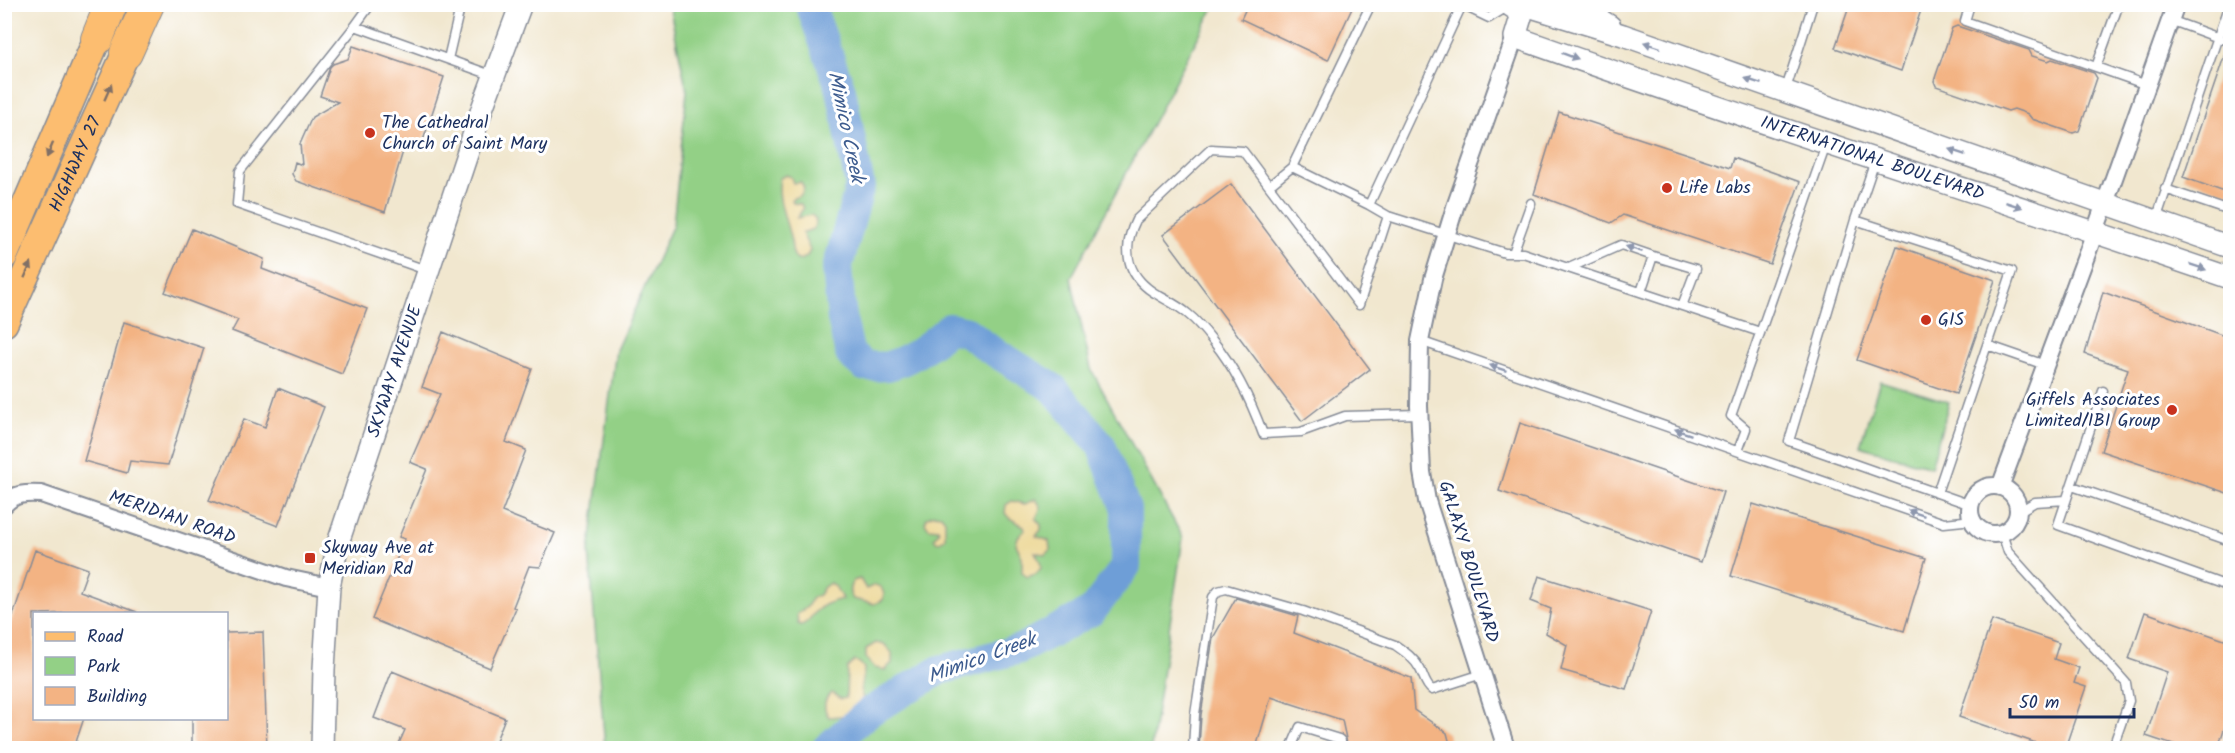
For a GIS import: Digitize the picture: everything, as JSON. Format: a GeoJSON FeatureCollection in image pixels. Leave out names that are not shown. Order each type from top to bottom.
{"type":"FeatureCollection","features":[{"type":"Feature","properties":{"kind":"highway","name":"HIGHWAY 27"},"geometry":{"type":"LineString","coordinates":[[97,39],[111,4]]}},
{"type":"Feature","properties":{"kind":"highway","name":"HIGHWAY 27"},"geometry":{"type":"LineString","coordinates":[[126,52],[148,4]]}},
{"type":"Feature","properties":{"kind":"main road","name":"HIGHWAY 27"},"geometry":{"type":"LineString","coordinates":[[4,256],[97,39]]}},
{"type":"Feature","properties":{"kind":"main road","name":"HIGHWAY 27"},"geometry":{"type":"LineString","coordinates":[[4,323],[126,52]]}},
{"type":"Feature","properties":{"kind":"street","name":"SKYWAY AVENUE"},"geometry":{"type":"LineString","coordinates":[[322,748],[329,587],[338,543],[521,4]]}},
{"type":"Feature","properties":{"kind":"street"},"geometry":{"type":"LineString","coordinates":[[1585,4],[1599,19],[1623,35]]}},
{"type":"Feature","properties":{"kind":"street"},"geometry":{"type":"LineString","coordinates":[[2000,487],[2095,232],[2173,12]]}},
{"type":"Feature","properties":{"kind":"street","name":"INTERNATIONAL BOULEVARD"},"geometry":{"type":"LineString","coordinates":[[1514,14],[1623,35],[2230,247]]}},
{"type":"Feature","properties":{"kind":"street","name":"INTERNATIONAL BOULEVARD"},"geometry":{"type":"LineString","coordinates":[[1514,14],[1827,143],[2230,278]]}},
{"type":"Feature","properties":{"kind":"street","name":"GALAXY BOULEVARD"},"geometry":{"type":"LineString","coordinates":[[1506,748],[1427,501],[1422,472],[1419,414],[1420,341],[1433,279],[1514,14]]}},
{"type":"Feature","properties":{"kind":"street"},"geometry":{"type":"LineString","coordinates":[[1993,486],[2000,487],[2014,496],[2018,512],[2012,526],[2002,533],[1989,534],[1982,531],[1972,513],[1978,492],[1993,486]]}},
{"type":"Feature","properties":{"kind":"street","name":"MERIDIAN ROAD"},"geometry":{"type":"LineString","coordinates":[[4,505],[10,498],[27,493],[41,494],[286,578],[329,587]]}},
{"type":"Feature","properties":{"kind":"lane"},"geometry":{"type":"LineString","coordinates":[[371,4],[240,171],[237,204],[429,271]]}},
{"type":"Feature","properties":{"kind":"lane"},"geometry":{"type":"LineString","coordinates":[[434,4],[459,12],[448,59]]}},
{"type":"Feature","properties":{"kind":"lane"},"geometry":{"type":"LineString","coordinates":[[1269,186],[1292,167],[1371,4]]}},
{"type":"Feature","properties":{"kind":"lane"},"geometry":{"type":"LineString","coordinates":[[1785,92],[1813,4]]}},
{"type":"Feature","properties":{"kind":"lane"},"geometry":{"type":"LineString","coordinates":[[1970,4],[1965,21],[2147,85]]}},
{"type":"Feature","properties":{"kind":"lane"},"geometry":{"type":"LineString","coordinates":[[2096,67],[2119,4]]}},
{"type":"Feature","properties":{"kind":"lane"},"geometry":{"type":"LineString","coordinates":[[2156,221],[2229,4]]}},
{"type":"Feature","properties":{"kind":"lane"},"geometry":{"type":"LineString","coordinates":[[1369,205],[1461,5],[1489,18],[1514,14]]}},
{"type":"Feature","properties":{"kind":"lane"},"geometry":{"type":"LineString","coordinates":[[2173,12],[2230,42]]}},
{"type":"Feature","properties":{"kind":"lane"},"geometry":{"type":"LineString","coordinates":[[355,26],[495,76]]}},
{"type":"Feature","properties":{"kind":"lane"},"geometry":{"type":"LineString","coordinates":[[1738,451],[1746,429],[1731,416],[1827,143]]}},
{"type":"Feature","properties":{"kind":"lane"},"geometry":{"type":"LineString","coordinates":[[1388,216],[1359,306],[1243,151],[1211,148],[1136,220],[1129,235],[1128,261],[1138,279],[1150,290],[1188,314],[1213,341],[1252,406],[1263,434],[1302,432],[1345,416],[1419,414]]}},
{"type":"Feature","properties":{"kind":"lane"},"geometry":{"type":"LineString","coordinates":[[1875,160],[1789,441],[1937,493],[1972,513]]}},
{"type":"Feature","properties":{"kind":"lane"},"geometry":{"type":"LineString","coordinates":[[1292,167],[1388,216],[1505,253],[1523,253],[1760,332]]}},
{"type":"Feature","properties":{"kind":"lane"},"geometry":{"type":"LineString","coordinates":[[2165,189],[2230,211]]}},
{"type":"Feature","properties":{"kind":"lane"},"geometry":{"type":"LineString","coordinates":[[1513,253],[1531,203]]}},
{"type":"Feature","properties":{"kind":"lane"},"geometry":{"type":"LineString","coordinates":[[1856,220],[2012,271],[1937,493]]}},
{"type":"Feature","properties":{"kind":"lane"},"geometry":{"type":"LineString","coordinates":[[1569,268],[1621,245],[1695,269],[1683,306]]}},
{"type":"Feature","properties":{"kind":"lane"},"geometry":{"type":"LineString","coordinates":[[1641,292],[1653,256]]}},
{"type":"Feature","properties":{"kind":"lane"},"geometry":{"type":"LineString","coordinates":[[1420,341],[1944,523],[1972,513]]}},
{"type":"Feature","properties":{"kind":"lane"},"geometry":{"type":"LineString","coordinates":[[1987,345],[2045,365]]}},
{"type":"Feature","properties":{"kind":"lane"},"geometry":{"type":"LineString","coordinates":[[2103,391],[2058,525],[2230,587]]}},
{"type":"Feature","properties":{"kind":"lane"},"geometry":{"type":"LineString","coordinates":[[2072,486],[2230,541]]}},
{"type":"Feature","properties":{"kind":"lane"},"geometry":{"type":"LineString","coordinates":[[2018,512],[2035,502],[2066,500]]}},
{"type":"Feature","properties":{"kind":"lane"},"geometry":{"type":"LineString","coordinates":[[2002,533],[2008,552],[2126,683],[2129,701],[2115,741]]}},
{"type":"Feature","properties":{"kind":"lane"},"geometry":{"type":"LineString","coordinates":[[1193,748],[1195,714],[1213,597],[1218,591],[1226,589],[1302,611],[1395,645],[1409,654],[1432,690],[1482,674]]}},
{"type":"Feature","properties":{"kind":"lane"},"geometry":{"type":"LineString","coordinates":[[1291,748],[1300,727],[1339,739],[1340,748]]}},
{"type":"Feature","properties":{"kind":"green space"},"geometry":{"type":"Polygon","coordinates":[[[669,5],[1215,5],[1071,278],[1091,369],[1183,538],[1151,748],[605,748],[589,552],[616,350],[673,225],[687,91],[669,5]]]}},
{"type":"Feature","properties":{"kind":"green space"},"geometry":{"type":"Polygon","coordinates":[[[1880,381],[1949,402],[1931,467],[1860,446],[1880,381]]]}},
{"type":"Feature","properties":{"kind":"sand"},"geometry":{"type":"Polygon","coordinates":[[[786,175],[791,177],[793,183],[801,182],[804,188],[801,195],[792,199],[793,203],[801,204],[803,209],[797,218],[811,215],[816,222],[813,229],[802,233],[810,250],[807,256],[799,260],[793,255],[780,201],[780,178],[786,175]]]}},
{"type":"Feature","properties":{"kind":"sand"},"geometry":{"type":"Polygon","coordinates":[[[1036,499],[1041,507],[1036,519],[1041,525],[1041,530],[1036,536],[1049,541],[1050,550],[1046,555],[1035,552],[1041,568],[1036,574],[1027,577],[1022,572],[1022,557],[1016,544],[1018,537],[1025,530],[1024,526],[1009,518],[1005,513],[1006,505],[1012,501],[1025,504],[1036,499]]]}},
{"type":"Feature","properties":{"kind":"sand"},"geometry":{"type":"Polygon","coordinates":[[[934,514],[941,515],[945,520],[945,538],[940,542],[934,538],[939,532],[938,529],[929,528],[925,523],[927,517],[934,514]]]}},
{"type":"Feature","properties":{"kind":"sand"},"geometry":{"type":"Polygon","coordinates":[[[860,579],[866,589],[875,585],[881,587],[884,594],[883,600],[874,604],[853,599],[850,592],[851,586],[853,581],[860,579]]]}},
{"type":"Feature","properties":{"kind":"sand"},"geometry":{"type":"Polygon","coordinates":[[[830,583],[835,586],[842,599],[824,605],[805,623],[798,624],[797,614],[830,583]]]}},
{"type":"Feature","properties":{"kind":"sand"},"geometry":{"type":"Polygon","coordinates":[[[876,643],[885,645],[892,653],[892,663],[885,670],[875,668],[866,658],[866,649],[876,643]]]}},
{"type":"Feature","properties":{"kind":"sand"},"geometry":{"type":"Polygon","coordinates":[[[855,661],[864,668],[861,690],[862,706],[849,714],[829,717],[825,708],[827,698],[832,693],[841,699],[846,698],[847,668],[855,661]]]}},
{"type":"Feature","properties":{"kind":"building"},"geometry":{"type":"Polygon","coordinates":[[[1248,4],[1354,4],[1328,60],[1241,19],[1248,4]]]}},
{"type":"Feature","properties":{"kind":"building"},"geometry":{"type":"Polygon","coordinates":[[[1850,4],[1923,4],[1901,71],[1835,48],[1850,4]]]}},
{"type":"Feature","properties":{"kind":"building"},"geometry":{"type":"Polygon","coordinates":[[[1957,26],[2029,50],[2032,56],[2048,61],[2052,59],[2094,73],[2097,78],[2079,131],[2073,133],[2032,119],[2028,114],[2014,109],[2008,111],[1936,86],[1934,81],[1952,28],[1957,26]]]}},
{"type":"Feature","properties":{"kind":"building","name":"The Cathedral Church of Saint Mary"},"geometry":{"type":"Polygon","coordinates":[[[353,46],[444,77],[421,147],[406,141],[385,212],[296,181],[292,174],[295,162],[302,165],[300,144],[312,117],[338,102],[320,96],[330,67],[348,59],[353,46]]]}},
{"type":"Feature","properties":{"kind":"building"},"geometry":{"type":"Polygon","coordinates":[[[2227,48],[2230,48],[2230,194],[2183,177],[2227,48]]]}},
{"type":"Feature","properties":{"kind":"building","name":"Life Labs"},"geometry":{"type":"Polygon","coordinates":[[[1559,112],[1730,168],[1733,158],[1800,182],[1770,264],[1623,215],[1611,223],[1534,194],[1559,112]]]}},
{"type":"Feature","properties":{"kind":"building"},"geometry":{"type":"Polygon","coordinates":[[[1231,184],[1370,369],[1302,421],[1163,235],[1231,184]]]}},
{"type":"Feature","properties":{"kind":"building"},"geometry":{"type":"Polygon","coordinates":[[[192,229],[264,259],[262,269],[367,309],[342,374],[232,331],[238,320],[165,292],[192,229]]]}},
{"type":"Feature","properties":{"kind":"building","name":"GIS"},"geometry":{"type":"Polygon","coordinates":[[[1897,246],[1995,280],[1956,394],[1857,360],[1897,246]]]}},
{"type":"Feature","properties":{"kind":"building","name":"Giffels Associates Limited/IBI Group"},"geometry":{"type":"Polygon","coordinates":[[[2103,292],[2230,338],[2230,494],[2101,451],[2128,369],[2085,354],[2103,292]]]}},
{"type":"Feature","properties":{"kind":"building"},"geometry":{"type":"Polygon","coordinates":[[[124,322],[204,348],[168,465],[130,461],[127,473],[84,461],[124,322]]]}},
{"type":"Feature","properties":{"kind":"building"},"geometry":{"type":"Polygon","coordinates":[[[443,332],[532,369],[506,442],[526,450],[502,512],[555,533],[540,567],[529,566],[513,607],[516,608],[490,668],[372,619],[405,539],[399,537],[427,469],[410,462],[440,394],[422,387],[443,332]]]}},
{"type":"Feature","properties":{"kind":"building"},"geometry":{"type":"Polygon","coordinates":[[[278,388],[324,407],[278,526],[209,500],[244,419],[265,427],[278,388]]]}},
{"type":"Feature","properties":{"kind":"building"},"geometry":{"type":"Polygon","coordinates":[[[1520,423],[1723,492],[1701,562],[1499,491],[1520,423]]]}},
{"type":"Feature","properties":{"kind":"building"},"geometry":{"type":"Polygon","coordinates":[[[1753,504],[1926,558],[1904,631],[1731,576],[1753,504]]]}},
{"type":"Feature","properties":{"kind":"building"},"geometry":{"type":"Polygon","coordinates":[[[35,550],[88,569],[80,591],[137,612],[33,612],[33,720],[83,720],[74,748],[4,748],[4,642],[35,550]]]}},
{"type":"Feature","properties":{"kind":"building"},"geometry":{"type":"Polygon","coordinates":[[[1539,576],[1651,611],[1626,689],[1561,670],[1567,645],[1546,633],[1551,609],[1531,601],[1539,576]]]}},
{"type":"Feature","properties":{"kind":"building"},"geometry":{"type":"Polygon","coordinates":[[[1236,598],[1298,616],[1294,633],[1411,678],[1414,710],[1447,733],[1451,748],[1348,748],[1342,720],[1271,697],[1256,748],[1199,748],[1201,715],[1213,638],[1236,598]]]}},
{"type":"Feature","properties":{"kind":"building"},"geometry":{"type":"Polygon","coordinates":[[[2145,612],[2230,642],[2230,711],[2218,748],[2182,748],[2146,736],[2167,672],[2129,659],[2145,612]]]}},
{"type":"Feature","properties":{"kind":"building"},"geometry":{"type":"Polygon","coordinates":[[[1992,620],[2059,643],[2054,659],[2079,668],[2074,683],[2086,687],[2065,748],[2051,748],[1959,717],[1992,620]]]}},
{"type":"Feature","properties":{"kind":"building"},"geometry":{"type":"Polygon","coordinates":[[[263,632],[267,748],[192,748],[192,720],[228,720],[228,633],[263,632]]]}},
{"type":"Feature","properties":{"kind":"building"},"geometry":{"type":"Polygon","coordinates":[[[392,671],[505,718],[493,748],[397,748],[405,730],[374,718],[392,671]]]}},
{"type":"Feature","properties":{"kind":"waterway","name":"Mimico Creek"},"geometry":{"type":"LineString","coordinates":[[810,4],[841,90],[860,186],[837,269],[842,319],[850,354],[864,366],[888,366],[921,351],[949,328],[967,332],[988,348],[1053,388],[1101,445],[1126,509],[1126,566],[1092,611],[1020,649],[940,670],[869,712],[827,748]]}},
{"type":"Feature","properties":{"kind":"place","name":"The Cathedral Church of Saint Mary"},"geometry":{"type":"Point","coordinates":[370,133]}},
{"type":"Feature","properties":{"kind":"place","name":"Life Labs"},"geometry":{"type":"Point","coordinates":[1667,188]}},
{"type":"Feature","properties":{"kind":"place","name":"GIS"},"geometry":{"type":"Point","coordinates":[1926,320]}},
{"type":"Feature","properties":{"kind":"place","name":"Giffels Associates Limited/IBI Group"},"geometry":{"type":"Point","coordinates":[2172,410]}},
{"type":"Feature","properties":{"kind":"place","name":"Skyway Ave at Meridian Rd"},"geometry":{"type":"Point","coordinates":[310,558]}}]}
